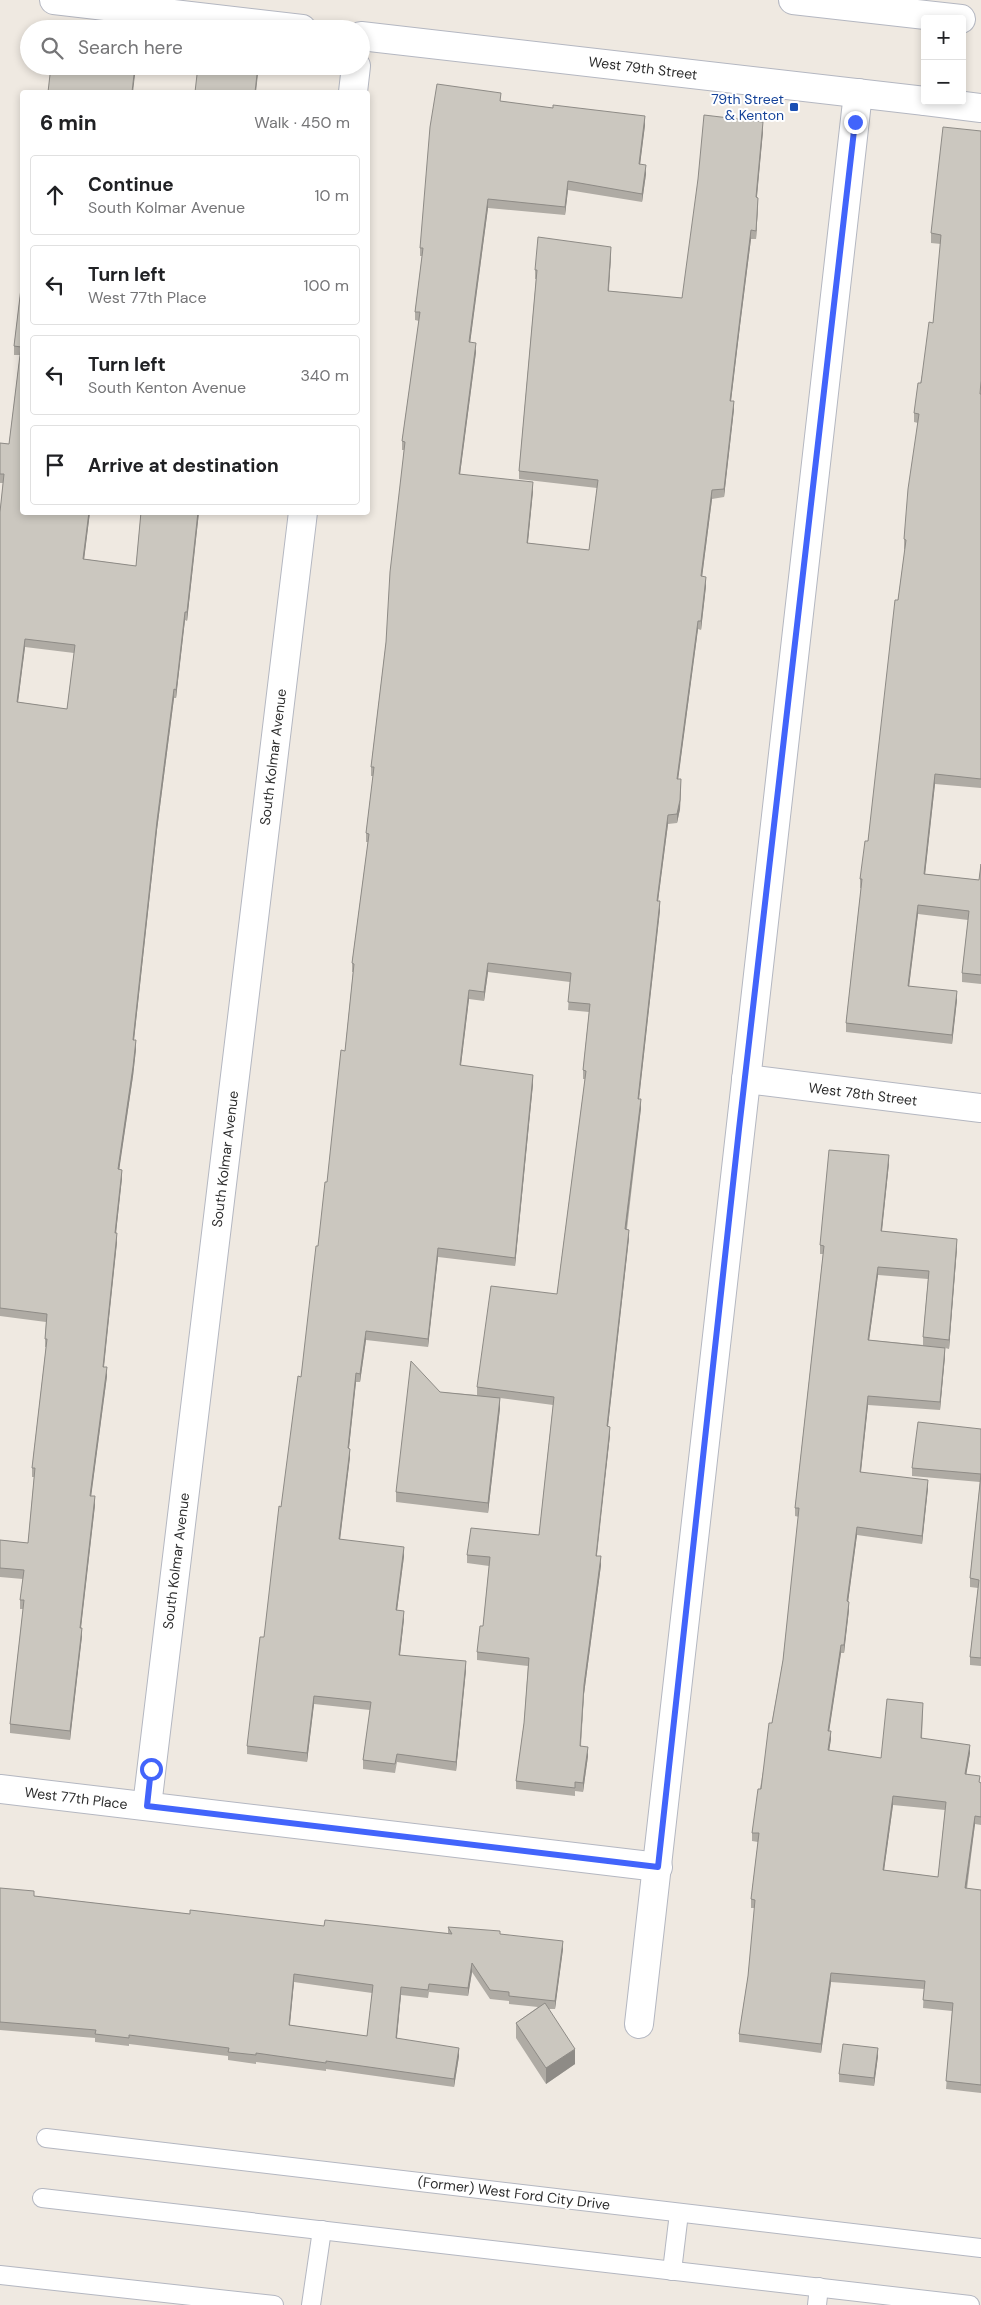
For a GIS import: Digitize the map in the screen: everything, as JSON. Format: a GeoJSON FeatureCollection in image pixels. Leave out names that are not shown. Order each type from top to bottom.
{"type":"FeatureCollection","features":[{"type":"Feature","properties":{"kind":"street"},"geometry":{"type":"LineString","coordinates":[[54,0],[225,20]]}},
{"type":"Feature","properties":{"kind":"street"},"geometry":{"type":"LineString","coordinates":[[793,0],[926,15]]}},
{"type":"Feature","properties":{"kind":"street"},"geometry":{"type":"LineString","coordinates":[[966,19],[981,21]]}},
{"type":"Feature","properties":{"kind":"street","name":"West 79th Street"},"geometry":{"type":"LineString","coordinates":[[370,37],[921,101]]}},
{"type":"Feature","properties":{"kind":"street"},"geometry":{"type":"LineString","coordinates":[[353,90],[355,75]]}},
{"type":"Feature","properties":{"kind":"street"},"geometry":{"type":"LineString","coordinates":[[639,2024],[858,93]]}},
{"type":"Feature","properties":{"kind":"street","name":"West 79th Street"},"geometry":{"type":"LineString","coordinates":[[957,105],[981,108]]}},
{"type":"Feature","properties":{"kind":"street","name":"South Kolmar Avenue"},"geometry":{"type":"LineString","coordinates":[[147,1806],[303,515]]}},
{"type":"Feature","properties":{"kind":"street","name":"West 78th Street"},"geometry":{"type":"LineString","coordinates":[[746,1079],[981,1108]]}},
{"type":"Feature","properties":{"kind":"street","name":"West 77th Place"},"geometry":{"type":"LineString","coordinates":[[0,1789],[658,1867]]}},
{"type":"Feature","properties":{"kind":"lane","name":"(Former) West Ford City Drive"},"geometry":{"type":"LineString","coordinates":[[46,2138],[981,2248]]}},
{"type":"Feature","properties":{"kind":"lane"},"geometry":{"type":"LineString","coordinates":[[42,2198],[672,2271],[818,2296],[970,2305]]}},
{"type":"Feature","properties":{"kind":"lane"},"geometry":{"type":"LineString","coordinates":[[672,2271],[680,2213]]}},
{"type":"Feature","properties":{"kind":"lane"},"geometry":{"type":"LineString","coordinates":[[311,2305],[322,2230]]}},
{"type":"Feature","properties":{"kind":"lane"},"geometry":{"type":"LineString","coordinates":[[0,2275],[274,2305]]}},
{"type":"Feature","properties":{"kind":"building"},"geometry":{"type":"Polygon","coordinates":[[[50,75],[134,75],[132,90],[48,90],[50,75]]]}},
{"type":"Feature","properties":{"kind":"building"},"geometry":{"type":"Polygon","coordinates":[[[197,75],[257,75],[255,90],[195,90],[197,75]]]}},
{"type":"Feature","properties":{"kind":"building"},"geometry":{"type":"Polygon","coordinates":[[[437,84],[501,93],[500,101],[553,108],[553,105],[645,116],[639,164],[646,165],[642,194],[568,181],[565,207],[488,199],[469,342],[476,343],[459,474],[533,482],[527,543],[589,550],[598,480],[519,471],[537,270],[535,270],[538,237],[611,247],[608,291],[682,298],[698,179],[704,115],[763,122],[756,197],[758,198],[756,231],[751,230],[740,318],[730,401],[734,401],[724,489],[712,490],[701,576],[706,577],[701,621],[698,621],[677,779],[681,779],[680,800],[677,814],[668,815],[657,901],[660,901],[638,1099],[641,1099],[625,1229],[629,1230],[607,1426],[610,1427],[596,1556],[601,1556],[584,1685],[580,1746],[588,1747],[583,1783],[575,1782],[575,1788],[516,1781],[524,1723],[529,1658],[477,1652],[480,1626],[483,1626],[490,1557],[467,1555],[471,1528],[539,1535],[554,1397],[477,1387],[491,1286],[557,1294],[586,1071],[583,1070],[590,1004],[568,1002],[571,973],[488,963],[484,992],[469,990],[460,1065],[533,1075],[515,1258],[438,1248],[428,1339],[366,1331],[360,1374],[356,1373],[348,1448],[350,1449],[339,1539],[404,1547],[396,1610],[404,1611],[399,1655],[466,1661],[456,1762],[397,1754],[395,1764],[363,1760],[371,1702],[314,1696],[307,1753],[247,1746],[260,1637],[264,1637],[279,1506],[281,1507],[298,1376],[301,1377],[316,1246],[318,1246],[325,1182],[327,1182],[341,1050],[345,1051],[354,964],[352,963],[369,834],[366,833],[374,767],[371,767],[386,642],[390,572],[405,442],[402,441],[420,312],[415,312],[423,248],[420,248],[430,127],[437,84]]]}},
{"type":"Feature","properties":{"kind":"building"},"geometry":{"type":"Polygon","coordinates":[[[943,127],[981,131],[981,779],[935,774],[924,874],[979,880],[981,864],[981,975],[962,973],[969,911],[918,905],[908,986],[957,991],[952,1035],[846,1023],[862,879],[860,879],[865,841],[868,841],[895,600],[898,600],[906,540],[904,539],[908,489],[919,414],[914,413],[918,383],[921,383],[929,322],[933,323],[941,235],[931,233],[943,127]]]}},
{"type":"Feature","properties":{"kind":"building"},"geometry":{"type":"Polygon","coordinates":[[[20,296],[20,347],[14,346],[20,296]]]}},
{"type":"Feature","properties":{"kind":"building"},"geometry":{"type":"Polygon","coordinates":[[[20,355],[20,515],[89,515],[83,559],[136,566],[141,515],[198,515],[187,612],[185,612],[157,821],[133,1040],[136,1040],[133,1067],[118,1169],[122,1170],[103,1367],[107,1367],[90,1496],[95,1496],[70,1731],[10,1724],[24,1600],[20,1600],[24,1570],[0,1568],[0,1540],[28,1543],[35,1468],[32,1468],[47,1339],[45,1339],[47,1314],[0,1308],[0,512],[4,474],[0,474],[0,443],[9,444],[20,355]],[[25,639],[17,702],[67,709],[75,645],[25,639]]]}},
{"type":"Feature","properties":{"kind":"building"},"geometry":{"type":"Polygon","coordinates":[[[829,1150],[889,1155],[881,1231],[957,1239],[949,1340],[923,1337],[929,1271],[878,1267],[868,1340],[945,1348],[940,1402],[868,1396],[860,1472],[928,1480],[922,1536],[857,1527],[847,1601],[849,1602],[844,1645],[841,1645],[828,1731],[831,1731],[828,1750],[881,1758],[887,1699],[923,1703],[921,1738],[970,1745],[965,1774],[980,1776],[979,1782],[981,1783],[981,1817],[975,1816],[965,1888],[981,1890],[981,2085],[946,2081],[953,2003],[923,2000],[925,1981],[831,1973],[821,2044],[739,2034],[748,1976],[755,1900],[751,1899],[759,1833],[752,1833],[758,1789],[761,1789],[769,1723],[772,1723],[783,1660],[799,1508],[795,1508],[824,1246],[820,1245],[829,1150]],[[893,1796],[883,1870],[938,1877],[946,1802],[893,1796]]]}},
{"type":"Feature","properties":{"kind":"building"},"geometry":{"type":"Polygon","coordinates":[[[411,1361],[440,1392],[500,1398],[488,1503],[396,1492],[411,1361]]]}},
{"type":"Feature","properties":{"kind":"building"},"geometry":{"type":"Polygon","coordinates":[[[918,1422],[981,1429],[981,1474],[912,1468],[918,1422]]]}},
{"type":"Feature","properties":{"kind":"building"},"geometry":{"type":"Polygon","coordinates":[[[981,1474],[981,1658],[970,1657],[979,1580],[970,1578],[981,1474]]]}},
{"type":"Feature","properties":{"kind":"building"},"geometry":{"type":"Polygon","coordinates":[[[0,1888],[34,1891],[34,1896],[190,1914],[190,1910],[324,1926],[325,1920],[452,1934],[448,1927],[500,1931],[500,1934],[563,1941],[555,2001],[509,1996],[509,1992],[490,1990],[472,1963],[468,1988],[429,1984],[428,1990],[401,1987],[396,2038],[459,2048],[454,2079],[326,2061],[326,2063],[256,2053],[256,2055],[228,2052],[229,2048],[129,2035],[129,2038],[95,2034],[96,2030],[0,2022],[0,1888]],[[294,1974],[289,2025],[367,2036],[373,1985],[294,1974]]]}},
{"type":"Feature","properties":{"kind":"building"},"geometry":{"type":"Polygon","coordinates":[[[545,2003],[575,2049],[546,2068],[516,2023],[545,2003]]]}},
{"type":"Feature","properties":{"kind":"building"},"geometry":{"type":"Polygon","coordinates":[[[843,2044],[878,2048],[874,2078],[839,2074],[843,2044]]]}},
{"type":"Feature","properties":{"kind":"place","name":"79th Street & Kenton"},"geometry":{"type":"Point","coordinates":[794,107]}},
{"type":"Feature","properties":{"kind":"route"},"geometry":{"type":"LineString","coordinates":[[151,1769],[147,1806],[658,1867],[739,1129],[855,122]]}}]}
